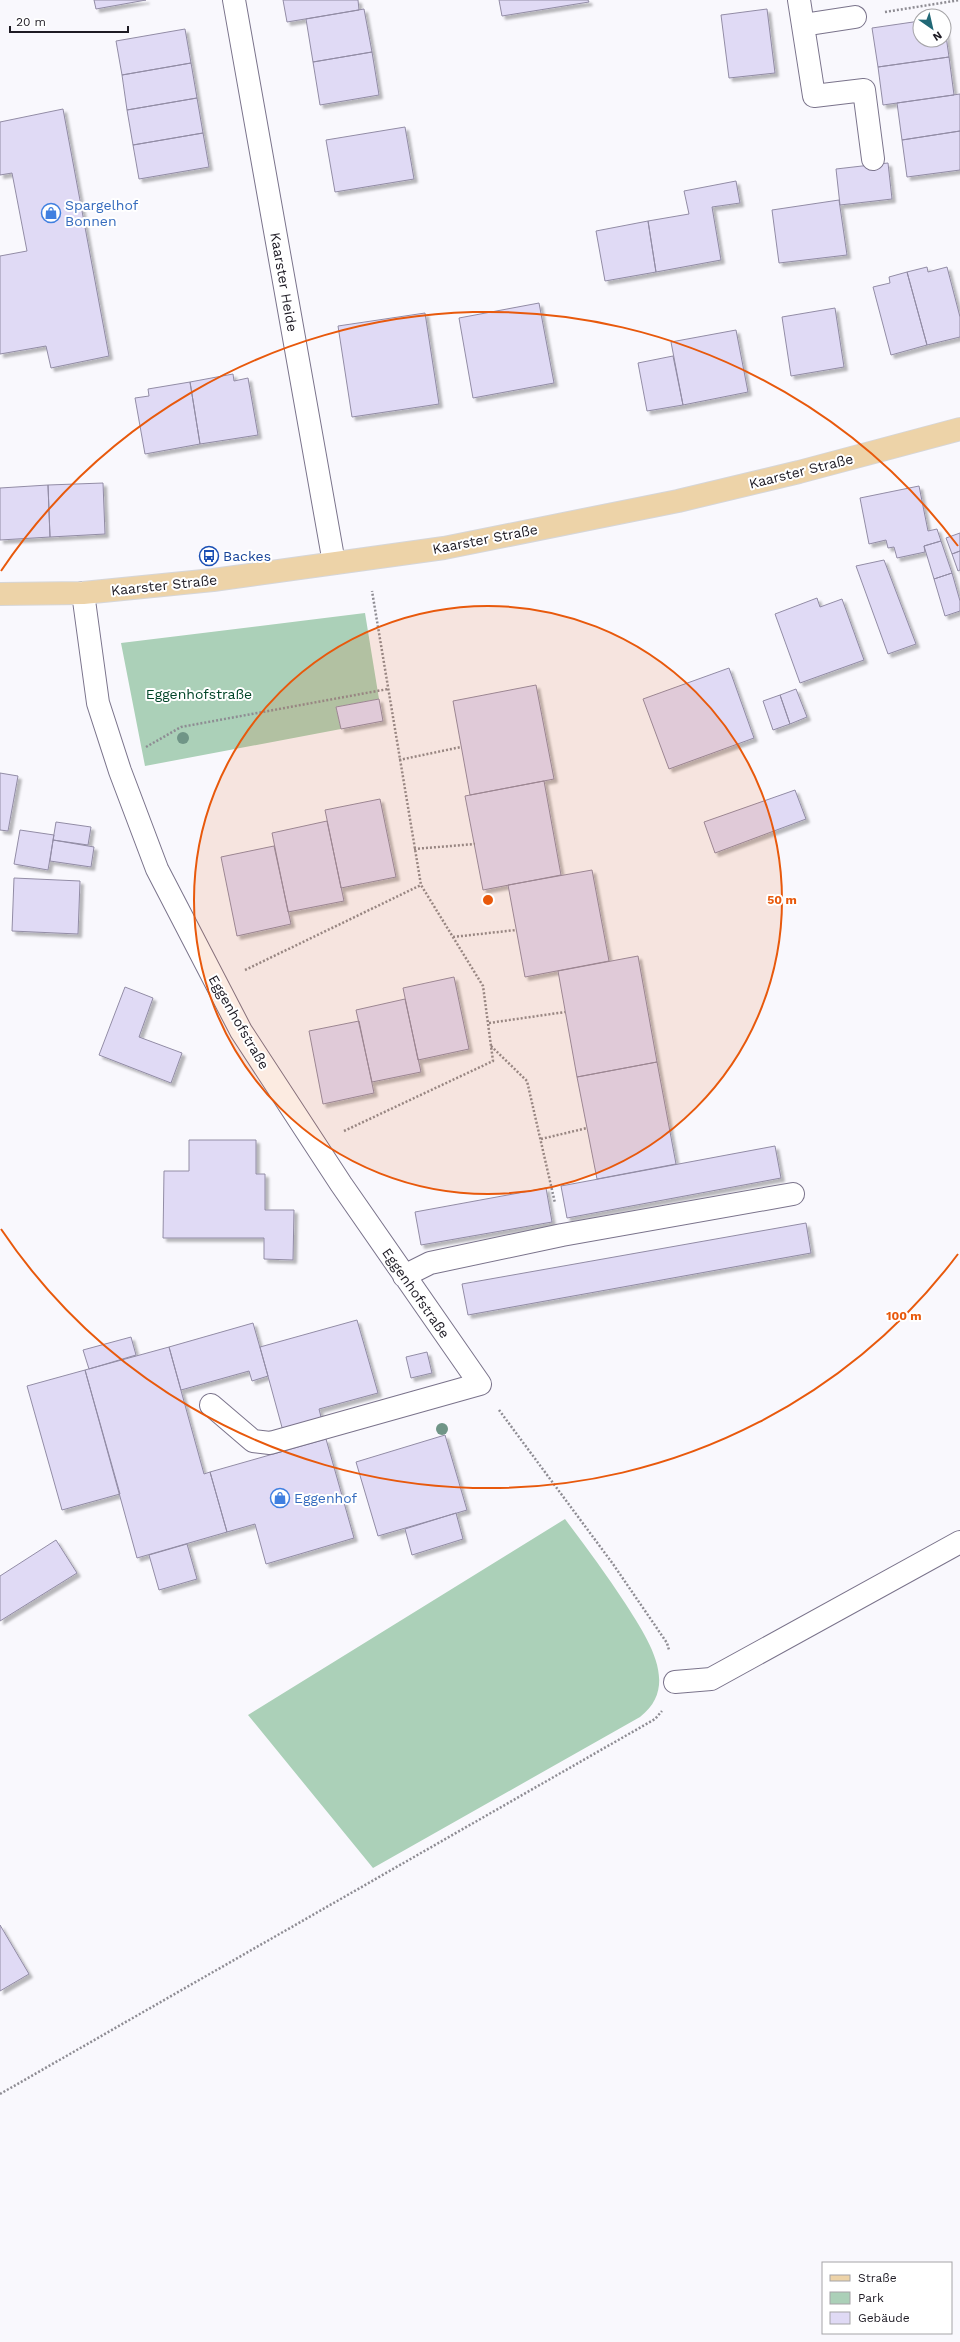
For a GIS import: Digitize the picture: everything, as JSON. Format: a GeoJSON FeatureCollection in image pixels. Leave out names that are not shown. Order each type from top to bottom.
{"type":"FeatureCollection","features":[{"type":"Feature","properties":{"kind":"main road","name":"Kaarster Straße"},"geometry":{"type":"LineString","coordinates":[[0,594],[83,593],[213,580],[444,548],[678,502],[799,472],[960,429]]}},
{"type":"Feature","properties":{"kind":"street","name":"Kaarster Heide"},"geometry":{"type":"LineString","coordinates":[[234,0],[334,563]]}},
{"type":"Feature","properties":{"kind":"street"},"geometry":{"type":"LineString","coordinates":[[799,0],[814,96],[864,90],[873,159]]}},
{"type":"Feature","properties":{"kind":"street"},"geometry":{"type":"LineString","coordinates":[[803,25],[855,17]]}},
{"type":"Feature","properties":{"kind":"street","name":"Eggenhofstraße"},"geometry":{"type":"LineString","coordinates":[[83,593],[98,703],[114,754],[157,869],[241,1031],[315,1145],[480,1384]]}},
{"type":"Feature","properties":{"kind":"street"},"geometry":{"type":"LineString","coordinates":[[404,1276],[430,1263],[562,1235],[793,1194]]}},
{"type":"Feature","properties":{"kind":"street"},"geometry":{"type":"LineString","coordinates":[[211,1405],[253,1441],[270,1443],[480,1384]]}},
{"type":"Feature","properties":{"kind":"street"},"geometry":{"type":"LineString","coordinates":[[675,1682],[710,1679],[960,1542]]}},
{"type":"Feature","properties":{"kind":"path"},"geometry":{"type":"LineString","coordinates":[[855,17],[960,0]]}},
{"type":"Feature","properties":{"kind":"path"},"geometry":{"type":"LineString","coordinates":[[315,1145],[493,1061],[483,986],[421,885],[366,559]]}},
{"type":"Feature","properties":{"kind":"path"},"geometry":{"type":"LineString","coordinates":[[114,754],[142,749],[181,727],[388,689]]}},
{"type":"Feature","properties":{"kind":"path"},"geometry":{"type":"LineString","coordinates":[[399,760],[461,747]]}},
{"type":"Feature","properties":{"kind":"path"},"geometry":{"type":"LineString","coordinates":[[414,849],[475,844]]}},
{"type":"Feature","properties":{"kind":"path"},"geometry":{"type":"LineString","coordinates":[[217,984],[421,885]]}},
{"type":"Feature","properties":{"kind":"path"},"geometry":{"type":"LineString","coordinates":[[453,937],[516,930]]}},
{"type":"Feature","properties":{"kind":"path"},"geometry":{"type":"LineString","coordinates":[[489,1023],[566,1012]]}},
{"type":"Feature","properties":{"kind":"path"},"geometry":{"type":"LineString","coordinates":[[491,1046],[527,1081],[542,1139],[562,1235]]}},
{"type":"Feature","properties":{"kind":"path"},"geometry":{"type":"LineString","coordinates":[[542,1139],[587,1128]]}},
{"type":"Feature","properties":{"kind":"path"},"geometry":{"type":"LineString","coordinates":[[0,2094],[655,1719],[669,1702],[675,1682],[673,1663],[666,1643],[613,1564],[480,1384]]}},
{"type":"Feature","properties":{"kind":"green space","name":"Eggenhofstraße"},"geometry":{"type":"Polygon","coordinates":[[[365,613],[379,699],[336,707],[341,729],[145,766],[121,643],[365,613]]]}},
{"type":"Feature","properties":{"kind":"green space"},"geometry":{"type":"Polygon","coordinates":[[[565,1519],[618,1592],[650,1645],[656,1660],[659,1675],[658,1690],[652,1704],[640,1717],[373,1868],[248,1715],[565,1519]]]}},
{"type":"Feature","properties":{"kind":"building"},"geometry":{"type":"Polygon","coordinates":[[[94,0],[146,0],[96,9],[94,0]]]}},
{"type":"Feature","properties":{"kind":"building"},"geometry":{"type":"Polygon","coordinates":[[[283,0],[358,0],[359,10],[287,22],[283,0]]]}},
{"type":"Feature","properties":{"kind":"building"},"geometry":{"type":"Polygon","coordinates":[[[499,0],[588,0],[589,2],[502,16],[499,0]]]}},
{"type":"Feature","properties":{"kind":"building"},"geometry":{"type":"Polygon","coordinates":[[[364,9],[372,52],[313,62],[306,19],[364,9]]]}},
{"type":"Feature","properties":{"kind":"building"},"geometry":{"type":"Polygon","coordinates":[[[767,9],[775,73],[729,78],[721,15],[767,9]]]}},
{"type":"Feature","properties":{"kind":"building"},"geometry":{"type":"Polygon","coordinates":[[[912,22],[912,48],[948,48],[949,57],[878,67],[872,28],[912,22]]]}},
{"type":"Feature","properties":{"kind":"building"},"geometry":{"type":"Polygon","coordinates":[[[185,29],[191,63],[122,75],[116,41],[185,29]]]}},
{"type":"Feature","properties":{"kind":"building"},"geometry":{"type":"Polygon","coordinates":[[[372,52],[379,95],[320,105],[313,62],[372,52]]]}},
{"type":"Feature","properties":{"kind":"building"},"geometry":{"type":"Polygon","coordinates":[[[949,57],[954,95],[883,105],[878,67],[949,57]]]}},
{"type":"Feature","properties":{"kind":"building"},"geometry":{"type":"Polygon","coordinates":[[[191,63],[197,98],[127,110],[122,75],[191,63]]]}},
{"type":"Feature","properties":{"kind":"building"},"geometry":{"type":"Polygon","coordinates":[[[960,94],[960,131],[902,140],[897,103],[960,94]]]}},
{"type":"Feature","properties":{"kind":"building"},"geometry":{"type":"Polygon","coordinates":[[[197,98],[203,133],[133,145],[127,110],[197,98]]]}},
{"type":"Feature","properties":{"kind":"building","name":"Spargelhof Bonnen"},"geometry":{"type":"Polygon","coordinates":[[[63,109],[109,356],[51,368],[46,346],[0,354],[0,256],[27,251],[12,173],[0,175],[0,122],[63,109]]]}},
{"type":"Feature","properties":{"kind":"building"},"geometry":{"type":"Polygon","coordinates":[[[405,127],[414,179],[335,192],[326,140],[405,127]]]}},
{"type":"Feature","properties":{"kind":"building"},"geometry":{"type":"Polygon","coordinates":[[[960,131],[960,170],[907,177],[902,140],[960,131]]]}},
{"type":"Feature","properties":{"kind":"building"},"geometry":{"type":"Polygon","coordinates":[[[203,133],[209,167],[139,179],[133,145],[203,133]]]}},
{"type":"Feature","properties":{"kind":"building"},"geometry":{"type":"Polygon","coordinates":[[[888,163],[892,199],[840,205],[836,169],[888,163]]]}},
{"type":"Feature","properties":{"kind":"building"},"geometry":{"type":"Polygon","coordinates":[[[736,181],[740,203],[712,207],[721,260],[656,272],[648,221],[689,214],[684,191],[736,181]]]}},
{"type":"Feature","properties":{"kind":"building"},"geometry":{"type":"Polygon","coordinates":[[[839,200],[847,255],[779,263],[772,210],[839,200]]]}},
{"type":"Feature","properties":{"kind":"building"},"geometry":{"type":"Polygon","coordinates":[[[648,221],[656,272],[605,281],[596,231],[648,221]]]}},
{"type":"Feature","properties":{"kind":"building"},"geometry":{"type":"Polygon","coordinates":[[[927,267],[928,272],[947,267],[960,317],[960,337],[927,345],[907,272],[927,267]]]}},
{"type":"Feature","properties":{"kind":"building"},"geometry":{"type":"Polygon","coordinates":[[[907,272],[927,345],[891,355],[873,287],[890,283],[889,277],[907,272]]]}},
{"type":"Feature","properties":{"kind":"building"},"geometry":{"type":"Polygon","coordinates":[[[539,303],[554,383],[473,398],[459,318],[539,303]]]}},
{"type":"Feature","properties":{"kind":"building"},"geometry":{"type":"Polygon","coordinates":[[[835,308],[844,367],[791,376],[782,317],[835,308]]]}},
{"type":"Feature","properties":{"kind":"building"},"geometry":{"type":"Polygon","coordinates":[[[425,313],[439,404],[352,417],[338,326],[425,313]]]}},
{"type":"Feature","properties":{"kind":"building"},"geometry":{"type":"Polygon","coordinates":[[[736,330],[748,392],[683,405],[671,342],[736,330]]]}},
{"type":"Feature","properties":{"kind":"building"},"geometry":{"type":"Polygon","coordinates":[[[673,356],[683,405],[647,411],[638,363],[673,356]]]}},
{"type":"Feature","properties":{"kind":"building"},"geometry":{"type":"Polygon","coordinates":[[[233,374],[234,381],[248,378],[258,435],[200,444],[190,382],[233,374]]]}},
{"type":"Feature","properties":{"kind":"building"},"geometry":{"type":"Polygon","coordinates":[[[190,382],[200,444],[145,454],[135,398],[149,396],[148,389],[190,382]]]}},
{"type":"Feature","properties":{"kind":"building"},"geometry":{"type":"Polygon","coordinates":[[[103,483],[105,534],[50,537],[48,485],[103,483]]]}},
{"type":"Feature","properties":{"kind":"building"},"geometry":{"type":"Polygon","coordinates":[[[48,485],[50,537],[0,540],[0,488],[48,485]]]}},
{"type":"Feature","properties":{"kind":"building"},"geometry":{"type":"Polygon","coordinates":[[[919,486],[928,531],[937,529],[941,541],[924,546],[925,552],[897,558],[894,547],[888,548],[886,540],[869,544],[860,498],[919,486]]]}},
{"type":"Feature","properties":{"kind":"building"},"geometry":{"type":"Polygon","coordinates":[[[960,533],[960,551],[952,554],[946,538],[960,533]]]}},
{"type":"Feature","properties":{"kind":"building"},"geometry":{"type":"Polygon","coordinates":[[[941,541],[952,573],[934,579],[924,546],[941,541]]]}},
{"type":"Feature","properties":{"kind":"building"},"geometry":{"type":"Polygon","coordinates":[[[960,551],[960,570],[958,571],[952,554],[960,551]]]}},
{"type":"Feature","properties":{"kind":"building"},"geometry":{"type":"Polygon","coordinates":[[[884,560],[916,644],[888,654],[856,566],[884,560]]]}},
{"type":"Feature","properties":{"kind":"building"},"geometry":{"type":"Polygon","coordinates":[[[952,573],[960,601],[960,611],[945,616],[934,579],[952,573]]]}},
{"type":"Feature","properties":{"kind":"building"},"geometry":{"type":"Polygon","coordinates":[[[817,598],[820,607],[842,599],[864,660],[800,683],[775,614],[817,598]]]}},
{"type":"Feature","properties":{"kind":"building"},"geometry":{"type":"Polygon","coordinates":[[[729,668],[754,738],[669,769],[643,699],[729,668]]]}},
{"type":"Feature","properties":{"kind":"building"},"geometry":{"type":"Polygon","coordinates":[[[536,685],[554,779],[470,795],[453,701],[536,685]]]}},
{"type":"Feature","properties":{"kind":"building"},"geometry":{"type":"Polygon","coordinates":[[[796,689],[807,717],[790,724],[780,695],[796,689]]]}},
{"type":"Feature","properties":{"kind":"building"},"geometry":{"type":"Polygon","coordinates":[[[780,695],[790,724],[773,730],[763,701],[780,695]]]}},
{"type":"Feature","properties":{"kind":"building"},"geometry":{"type":"Polygon","coordinates":[[[379,699],[383,721],[341,729],[336,707],[379,699]]]}},
{"type":"Feature","properties":{"kind":"building"},"geometry":{"type":"Polygon","coordinates":[[[0,773],[18,776],[8,831],[0,830],[0,773]]]}},
{"type":"Feature","properties":{"kind":"building"},"geometry":{"type":"Polygon","coordinates":[[[544,781],[561,875],[483,890],[465,796],[544,781]]]}},
{"type":"Feature","properties":{"kind":"building"},"geometry":{"type":"Polygon","coordinates":[[[795,790],[806,819],[715,853],[704,822],[795,790]]]}},
{"type":"Feature","properties":{"kind":"building"},"geometry":{"type":"Polygon","coordinates":[[[380,799],[396,877],[341,888],[325,810],[380,799]]]}},
{"type":"Feature","properties":{"kind":"building"},"geometry":{"type":"Polygon","coordinates":[[[327,821],[344,901],[288,912],[272,833],[327,821]]]}},
{"type":"Feature","properties":{"kind":"building"},"geometry":{"type":"Polygon","coordinates":[[[56,822],[91,827],[88,845],[53,840],[56,822]]]}},
{"type":"Feature","properties":{"kind":"building"},"geometry":{"type":"Polygon","coordinates":[[[20,830],[54,835],[48,870],[14,864],[20,830]]]}},
{"type":"Feature","properties":{"kind":"building"},"geometry":{"type":"Polygon","coordinates":[[[53,840],[94,847],[91,867],[50,861],[53,840]]]}},
{"type":"Feature","properties":{"kind":"building"},"geometry":{"type":"Polygon","coordinates":[[[274,846],[291,924],[237,936],[221,857],[274,846]]]}},
{"type":"Feature","properties":{"kind":"building"},"geometry":{"type":"Polygon","coordinates":[[[592,870],[609,961],[525,977],[508,885],[592,870]]]}},
{"type":"Feature","properties":{"kind":"building"},"geometry":{"type":"Polygon","coordinates":[[[14,878],[80,881],[78,934],[12,931],[14,878]]]}},
{"type":"Feature","properties":{"kind":"building"},"geometry":{"type":"Polygon","coordinates":[[[638,956],[657,1062],[577,1077],[558,971],[638,956]]]}},
{"type":"Feature","properties":{"kind":"building"},"geometry":{"type":"Polygon","coordinates":[[[454,977],[469,1049],[418,1060],[403,988],[454,977]]]}},
{"type":"Feature","properties":{"kind":"building"},"geometry":{"type":"Polygon","coordinates":[[[125,987],[153,998],[139,1037],[182,1053],[171,1083],[99,1055],[125,987]]]}},
{"type":"Feature","properties":{"kind":"building"},"geometry":{"type":"Polygon","coordinates":[[[405,999],[421,1072],[372,1082],[356,1010],[405,999]]]}},
{"type":"Feature","properties":{"kind":"building"},"geometry":{"type":"Polygon","coordinates":[[[359,1021],[374,1093],[323,1104],[309,1031],[359,1021]]]}},
{"type":"Feature","properties":{"kind":"building"},"geometry":{"type":"Polygon","coordinates":[[[657,1062],[676,1164],[597,1179],[577,1077],[657,1062]]]}},
{"type":"Feature","properties":{"kind":"building"},"geometry":{"type":"Polygon","coordinates":[[[189,1140],[256,1140],[256,1174],[265,1174],[265,1210],[294,1210],[293,1260],[264,1259],[264,1238],[163,1238],[164,1171],[189,1171],[189,1140]]]}},
{"type":"Feature","properties":{"kind":"building"},"geometry":{"type":"Polygon","coordinates":[[[775,1146],[781,1178],[567,1218],[561,1186],[775,1146]]]}},
{"type":"Feature","properties":{"kind":"building"},"geometry":{"type":"Polygon","coordinates":[[[546,1188],[552,1222],[421,1245],[415,1212],[546,1188]]]}},
{"type":"Feature","properties":{"kind":"building"},"geometry":{"type":"Polygon","coordinates":[[[806,1223],[811,1253],[468,1315],[462,1284],[806,1223]]]}},
{"type":"Feature","properties":{"kind":"building"},"geometry":{"type":"Polygon","coordinates":[[[357,1320],[378,1393],[319,1409],[322,1421],[283,1431],[260,1347],[357,1320]]]}},
{"type":"Feature","properties":{"kind":"building"},"geometry":{"type":"Polygon","coordinates":[[[253,1323],[268,1376],[252,1381],[249,1371],[181,1390],[169,1347],[253,1323]]]}},
{"type":"Feature","properties":{"kind":"building"},"geometry":{"type":"Polygon","coordinates":[[[131,1337],[136,1355],[89,1369],[83,1350],[131,1337]]]}},
{"type":"Feature","properties":{"kind":"building"},"geometry":{"type":"Polygon","coordinates":[[[169,1347],[204,1474],[210,1472],[227,1532],[137,1558],[85,1370],[169,1347]]]}},
{"type":"Feature","properties":{"kind":"building"},"geometry":{"type":"Polygon","coordinates":[[[427,1352],[432,1373],[411,1378],[406,1357],[427,1352]]]}},
{"type":"Feature","properties":{"kind":"building"},"geometry":{"type":"Polygon","coordinates":[[[85,1370],[120,1494],[62,1510],[27,1386],[85,1370]]]}},
{"type":"Feature","properties":{"kind":"building"},"geometry":{"type":"Polygon","coordinates":[[[445,1435],[467,1510],[378,1536],[356,1462],[445,1435]]]}},
{"type":"Feature","properties":{"kind":"building","name":"Eggenhof"},"geometry":{"type":"Polygon","coordinates":[[[326,1439],[354,1538],[266,1564],[255,1524],[227,1532],[210,1472],[326,1439]]]}},
{"type":"Feature","properties":{"kind":"building"},"geometry":{"type":"Polygon","coordinates":[[[456,1513],[463,1539],[412,1555],[405,1529],[456,1513]]]}},
{"type":"Feature","properties":{"kind":"building"},"geometry":{"type":"Polygon","coordinates":[[[56,1540],[77,1573],[0,1621],[0,1576],[56,1540]]]}},
{"type":"Feature","properties":{"kind":"building"},"geometry":{"type":"Polygon","coordinates":[[[187,1544],[197,1579],[159,1590],[149,1555],[187,1544]]]}},
{"type":"Feature","properties":{"kind":"building"},"geometry":{"type":"Polygon","coordinates":[[[0,1925],[29,1974],[0,1991],[0,1925]]]}},
{"type":"Feature","properties":{"kind":"place","name":"Spargelhof Bonnen"},"geometry":{"type":"Point","coordinates":[51,213]}},
{"type":"Feature","properties":{"kind":"place","name":"Backes"},"geometry":{"type":"Point","coordinates":[209,556]}},
{"type":"Feature","properties":{"kind":"place","name":"Eggenhof"},"geometry":{"type":"Point","coordinates":[280,1498]}}]}
